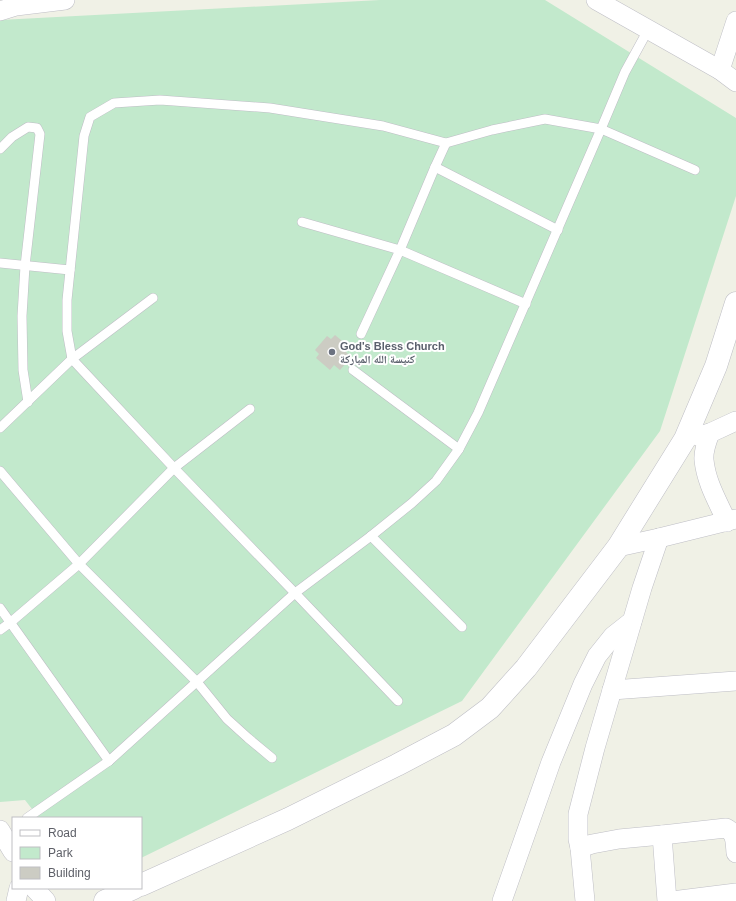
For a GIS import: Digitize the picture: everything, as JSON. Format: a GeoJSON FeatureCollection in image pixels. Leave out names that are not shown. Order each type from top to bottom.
{"type":"FeatureCollection","features":[{"type":"Feature","properties":{"kind":"street"},"geometry":{"type":"LineString","coordinates":[[0,11],[16,6],[65,0]]}},
{"type":"Feature","properties":{"kind":"street"},"geometry":{"type":"LineString","coordinates":[[596,0],[720,70],[736,82]]}},
{"type":"Feature","properties":{"kind":"street"},"geometry":{"type":"LineString","coordinates":[[720,70],[736,21]]}},
{"type":"Feature","properties":{"kind":"street"},"geometry":{"type":"LineString","coordinates":[[142,884],[288,819],[397,765],[454,735],[490,708],[526,668],[618,547],[685,439],[716,366],[736,303]]}},
{"type":"Feature","properties":{"kind":"street"},"geometry":{"type":"LineString","coordinates":[[685,439],[710,433],[736,421]]}},
{"type":"Feature","properties":{"kind":"street"},"geometry":{"type":"LineString","coordinates":[[618,547],[732,520],[708,480],[704,460],[704,450],[710,433]]}},
{"type":"Feature","properties":{"kind":"street"},"geometry":{"type":"LineString","coordinates":[[585,901],[578,838],[578,814],[595,748],[632,621],[659,538]]}},
{"type":"Feature","properties":{"kind":"street"},"geometry":{"type":"LineString","coordinates":[[502,901],[551,762],[583,684],[597,656],[613,636],[632,621]]}},
{"type":"Feature","properties":{"kind":"street"},"geometry":{"type":"LineString","coordinates":[[612,690],[736,681]]}},
{"type":"Feature","properties":{"kind":"street"},"geometry":{"type":"LineString","coordinates":[[580,848],[619,838],[726,828],[734,823]]}},
{"type":"Feature","properties":{"kind":"street"},"geometry":{"type":"LineString","coordinates":[[734,823],[736,853]]}},
{"type":"Feature","properties":{"kind":"street"},"geometry":{"type":"LineString","coordinates":[[4,832],[12,850]]}},
{"type":"Feature","properties":{"kind":"street"},"geometry":{"type":"LineString","coordinates":[[662,835],[667,901]]}},
{"type":"Feature","properties":{"kind":"street"},"geometry":{"type":"LineString","coordinates":[[16,901],[19,889]]}},
{"type":"Feature","properties":{"kind":"street"},"geometry":{"type":"LineString","coordinates":[[35,889],[46,901]]}},
{"type":"Feature","properties":{"kind":"street"},"geometry":{"type":"LineString","coordinates":[[105,901],[132,889]]}},
{"type":"Feature","properties":{"kind":"street"},"geometry":{"type":"LineString","coordinates":[[672,901],[736,893]]}},
{"type":"Feature","properties":{"kind":"lane"},"geometry":{"type":"LineString","coordinates":[[28,817],[109,761],[295,592],[371,536],[412,503],[436,481],[459,449],[478,413],[625,72],[648,30]]}},
{"type":"Feature","properties":{"kind":"lane"},"geometry":{"type":"LineString","coordinates":[[398,701],[295,592],[174,468],[72,359],[67,331],[67,300],[84,136],[90,117],[114,103],[160,100],[270,108],[383,126],[446,143],[492,130],[545,119],[601,129],[695,170]]}},
{"type":"Feature","properties":{"kind":"lane"},"geometry":{"type":"LineString","coordinates":[[0,149],[12,137],[28,127],[37,128],[40,134],[25,266],[22,316],[23,370],[28,402]]}},
{"type":"Feature","properties":{"kind":"lane"},"geometry":{"type":"LineString","coordinates":[[361,334],[400,250],[446,143]]}},
{"type":"Feature","properties":{"kind":"lane"},"geometry":{"type":"LineString","coordinates":[[435,168],[558,230]]}},
{"type":"Feature","properties":{"kind":"lane"},"geometry":{"type":"LineString","coordinates":[[302,222],[400,250],[526,304]]}},
{"type":"Feature","properties":{"kind":"lane"},"geometry":{"type":"LineString","coordinates":[[0,263],[70,270]]}},
{"type":"Feature","properties":{"kind":"lane"},"geometry":{"type":"LineString","coordinates":[[0,428],[72,359],[153,298]]}},
{"type":"Feature","properties":{"kind":"lane"},"geometry":{"type":"LineString","coordinates":[[353,370],[459,449]]}},
{"type":"Feature","properties":{"kind":"lane"},"geometry":{"type":"LineString","coordinates":[[0,630],[79,564],[174,468],[250,409]]}},
{"type":"Feature","properties":{"kind":"lane"},"geometry":{"type":"LineString","coordinates":[[0,471],[79,564],[197,682],[227,718],[272,758]]}},
{"type":"Feature","properties":{"kind":"lane"},"geometry":{"type":"LineString","coordinates":[[371,536],[462,627]]}},
{"type":"Feature","properties":{"kind":"lane"},"geometry":{"type":"LineString","coordinates":[[0,608],[109,761]]}},
{"type":"Feature","properties":{"kind":"green space"},"geometry":{"type":"Polygon","coordinates":[[[380,0],[545,0],[736,118],[736,196],[660,431],[462,701],[142,858],[142,817],[38,817],[25,800],[0,802],[0,20],[380,0]]]}},
{"type":"Feature","properties":{"kind":"building","name":"God's Bless Church كنيسة الله المباركة"},"geometry":{"type":"Polygon","coordinates":[[[335,335],[348,346],[345,351],[351,357],[340,370],[334,365],[330,370],[316,358],[319,354],[315,350],[327,336],[331,339],[335,335]]]}},
{"type":"Feature","properties":{"kind":"place","name":"God's Bless Church كنيسة الله المباركة"},"geometry":{"type":"Point","coordinates":[332,352]}}]}
